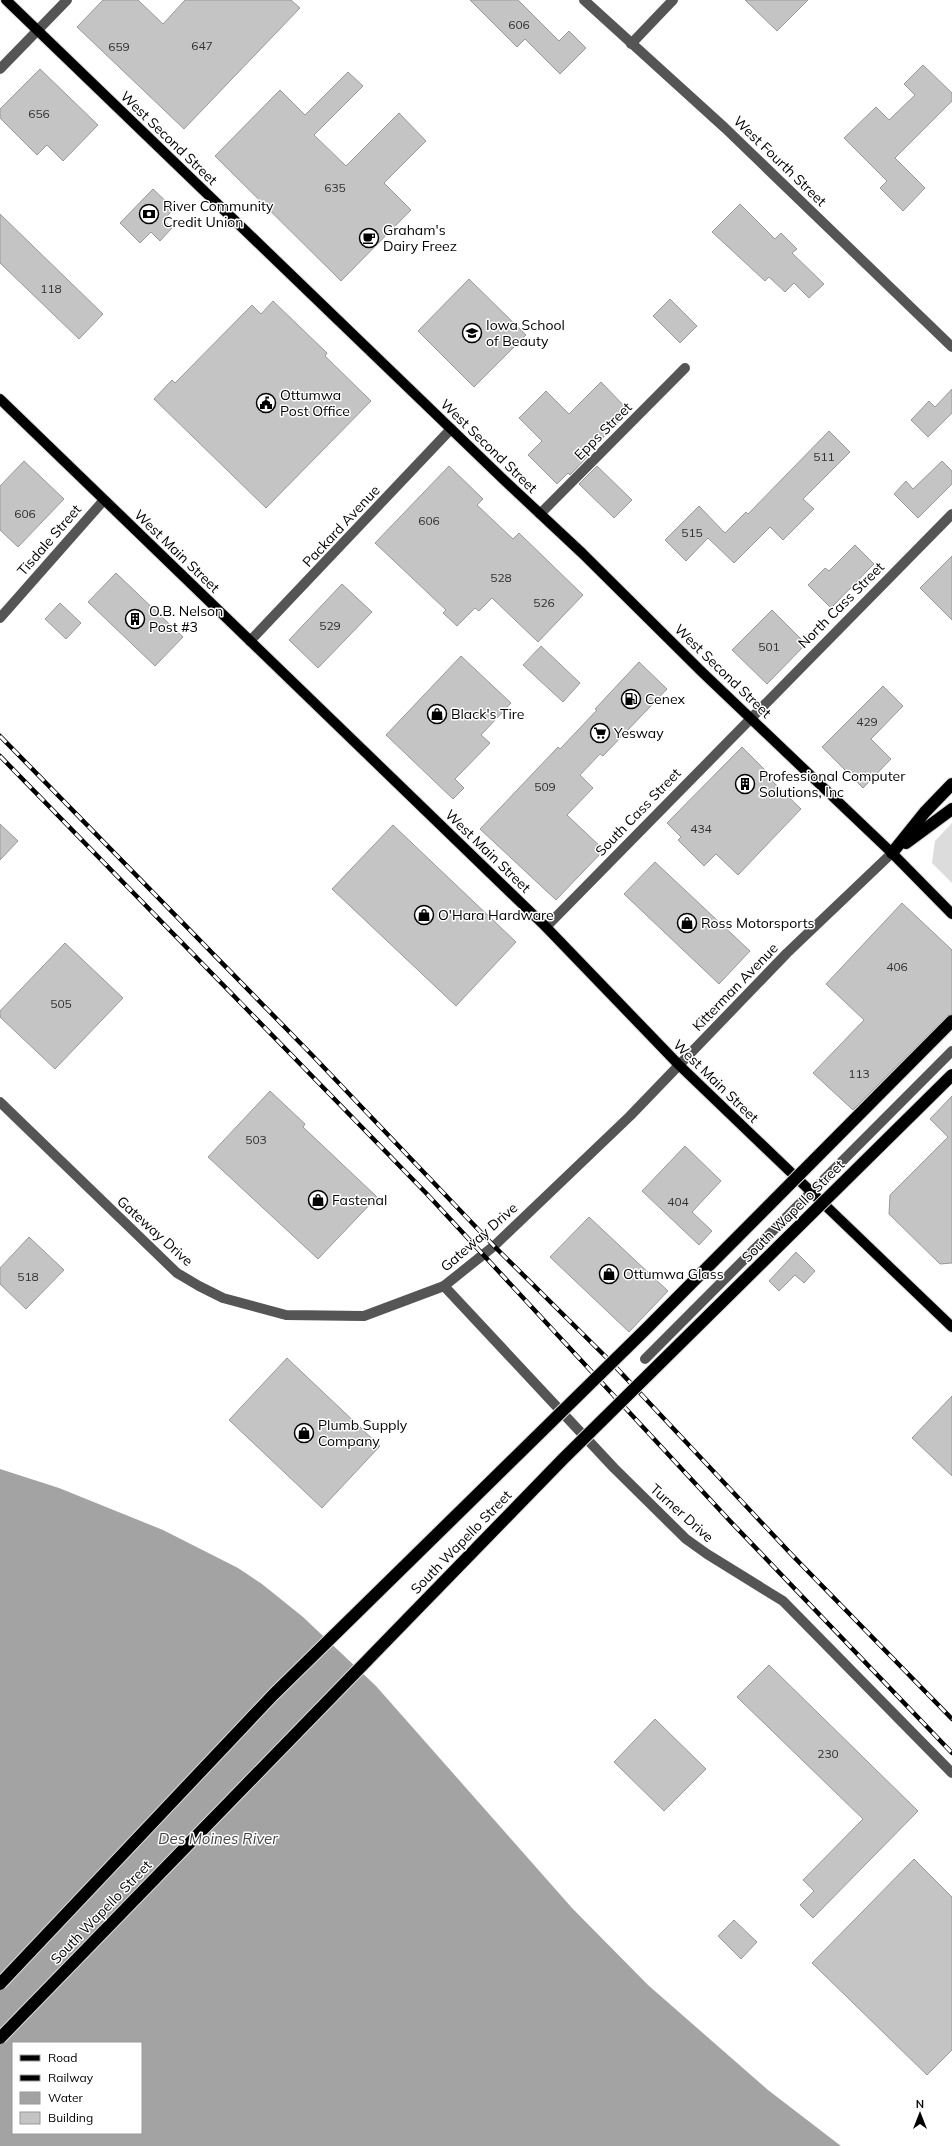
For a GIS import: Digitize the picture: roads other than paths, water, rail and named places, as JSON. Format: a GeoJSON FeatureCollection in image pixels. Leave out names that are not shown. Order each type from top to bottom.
{"type":"FeatureCollection","features":[{"type":"Feature","properties":{"kind":"highway"},"geometry":{"type":"LineString","coordinates":[[892,853],[925,812],[952,784]]}},
{"type":"Feature","properties":{"kind":"highway"},"geometry":{"type":"LineString","coordinates":[[892,853],[952,809]]}},
{"type":"Feature","properties":{"kind":"highway","name":"South Wapello Street"},"geometry":{"type":"LineString","coordinates":[[0,1984],[273,1694],[646,1329],[952,1021]]}},
{"type":"Feature","properties":{"kind":"highway","name":"South Wapello Street"},"geometry":{"type":"LineString","coordinates":[[0,2038],[563,1459],[952,1075]]}},
{"type":"Feature","properties":{"kind":"main road","name":"West Second Street"},"geometry":{"type":"LineString","coordinates":[[6,0],[892,853],[952,914]]}},
{"type":"Feature","properties":{"kind":"main road","name":"West Main Street"},"geometry":{"type":"LineString","coordinates":[[0,399],[546,927],[679,1065],[952,1327]]}},
{"type":"Feature","properties":{"kind":"street"},"geometry":{"type":"LineString","coordinates":[[0,69],[36,30],[67,0]]}},
{"type":"Feature","properties":{"kind":"street","name":"West Fourth Street"},"geometry":{"type":"LineString","coordinates":[[584,0],[630,44],[725,128],[952,347]]}},
{"type":"Feature","properties":{"kind":"street"},"geometry":{"type":"LineString","coordinates":[[630,44],[673,0]]}},
{"type":"Feature","properties":{"kind":"street","name":"Epps Street"},"geometry":{"type":"LineString","coordinates":[[540,514],[685,368]]}},
{"type":"Feature","properties":{"kind":"street","name":"Packard Avenue"},"geometry":{"type":"LineString","coordinates":[[250,641],[451,429]]}},
{"type":"Feature","properties":{"kind":"street","name":"Tisdale Street"},"geometry":{"type":"LineString","coordinates":[[0,618],[104,500]]}},
{"type":"Feature","properties":{"kind":"street","name":"North Cass Street"},"geometry":{"type":"LineString","coordinates":[[751,717],[952,514]]}},
{"type":"Feature","properties":{"kind":"street","name":"South Cass Street"},"geometry":{"type":"LineString","coordinates":[[546,927],[751,717]]}},
{"type":"Feature","properties":{"kind":"street","name":"Kitterman Avenue"},"geometry":{"type":"LineString","coordinates":[[566,1177],[630,1116],[787,953],[892,853]]}},
{"type":"Feature","properties":{"kind":"street","name":"South Wapello Street"},"geometry":{"type":"LineString","coordinates":[[646,1359],[952,1051]]}},
{"type":"Feature","properties":{"kind":"street","name":"Gateway Drive"},"geometry":{"type":"LineString","coordinates":[[0,1102],[178,1273],[223,1298],[286,1315],[364,1316],[444,1286],[494,1246],[566,1177]]}},
{"type":"Feature","properties":{"kind":"street","name":"Turner Drive"},"geometry":{"type":"LineString","coordinates":[[444,1286],[614,1468],[686,1539],[707,1554],[783,1601],[952,1773]]}},
{"type":"Feature","properties":{"kind":"water","name":"Des Moines River"},"geometry":{"type":"Polygon","coordinates":[[[0,1469],[59,1488],[163,1530],[238,1568],[262,1584],[303,1617],[376,1686],[572,1908],[648,1985],[768,2090],[841,2146],[0,2146],[0,1469]]]}},
{"type":"Feature","properties":{"kind":"railway"},"geometry":{"type":"LineString","coordinates":[[0,736],[312,1055],[494,1246],[609,1360],[792,1555],[952,1719]]}},
{"type":"Feature","properties":{"kind":"railway"},"geometry":{"type":"LineString","coordinates":[[0,756],[426,1193],[730,1521],[952,1753]]}},
{"type":"Feature","properties":{"kind":"place","name":"River Community Credit Union"},"geometry":{"type":"Point","coordinates":[149,214]}},
{"type":"Feature","properties":{"kind":"place","name":"Graham's Dairy Freez"},"geometry":{"type":"Point","coordinates":[369,238]}},
{"type":"Feature","properties":{"kind":"place","name":"Iowa School of Beauty"},"geometry":{"type":"Point","coordinates":[472,333]}},
{"type":"Feature","properties":{"kind":"place","name":"Ottumwa Post Office"},"geometry":{"type":"Point","coordinates":[266,403]}},
{"type":"Feature","properties":{"kind":"place","name":"O.B. Nelson Post #3"},"geometry":{"type":"Point","coordinates":[135,619]}},
{"type":"Feature","properties":{"kind":"place","name":"Cenex"},"geometry":{"type":"Point","coordinates":[631,699]}},
{"type":"Feature","properties":{"kind":"place","name":"Black's Tire"},"geometry":{"type":"Point","coordinates":[437,714]}},
{"type":"Feature","properties":{"kind":"place","name":"Yesway"},"geometry":{"type":"Point","coordinates":[600,733]}},
{"type":"Feature","properties":{"kind":"place","name":"Professional Computer Solutions, Inc"},"geometry":{"type":"Point","coordinates":[745,784]}},
{"type":"Feature","properties":{"kind":"place","name":"O'Hara Hardware"},"geometry":{"type":"Point","coordinates":[424,915]}},
{"type":"Feature","properties":{"kind":"place","name":"Ross Motorsports"},"geometry":{"type":"Point","coordinates":[687,923]}},
{"type":"Feature","properties":{"kind":"place","name":"Fastenal"},"geometry":{"type":"Point","coordinates":[318,1200]}},
{"type":"Feature","properties":{"kind":"place","name":"Ottumwa Glass"},"geometry":{"type":"Point","coordinates":[609,1274]}},
{"type":"Feature","properties":{"kind":"place","name":"Plumb Supply Company"},"geometry":{"type":"Point","coordinates":[304,1433]}}]}
